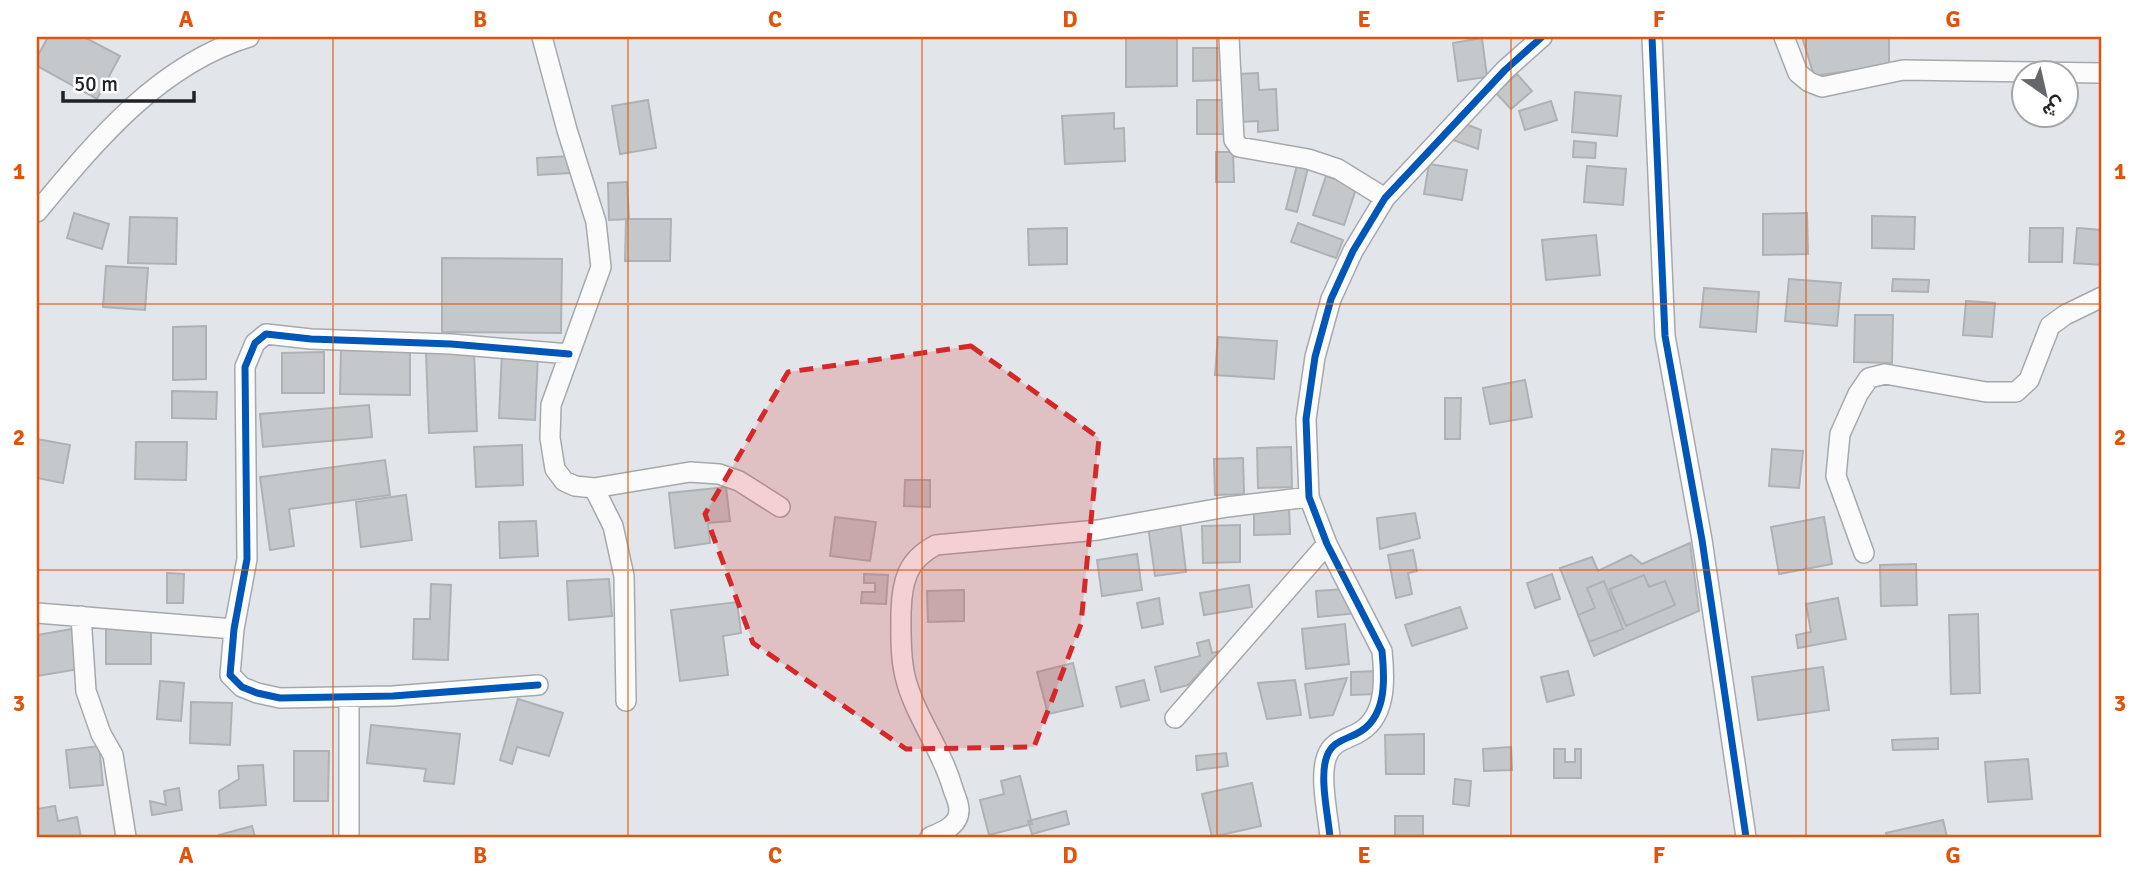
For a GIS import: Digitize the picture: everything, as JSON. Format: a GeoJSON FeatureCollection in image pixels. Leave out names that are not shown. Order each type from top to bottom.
{"type":"FeatureCollection","features":[{"type":"Feature","properties":{"kind":"street"},"geometry":{"type":"LineString","coordinates":[[37,212],[86,153],[124,113],[178,71],[232,42],[250,37]]}},
{"type":"Feature","properties":{"kind":"street"},"geometry":{"type":"LineString","coordinates":[[542,37],[596,222],[601,267],[551,405],[550,438],[555,469],[564,481],[575,486],[594,488],[691,472],[719,474],[740,481],[780,507]]}},
{"type":"Feature","properties":{"kind":"street"},"geometry":{"type":"LineString","coordinates":[[1229,37],[1236,144],[1239,147],[1308,159],[1338,169],[1385,198]]}},
{"type":"Feature","properties":{"kind":"street"},"geometry":{"type":"LineString","coordinates":[[1330,837],[1324,774],[1326,757],[1333,744],[1360,732],[1373,720],[1383,697],[1384,668],[1382,652],[1328,544],[1309,496],[1306,419],[1315,357],[1331,299],[1353,251],[1385,198],[1505,69],[1542,37]]}},
{"type":"Feature","properties":{"kind":"street"},"geometry":{"type":"LineString","coordinates":[[1652,37],[1665,336],[1702,540],[1746,837]]}},
{"type":"Feature","properties":{"kind":"street"},"geometry":{"type":"LineString","coordinates":[[1784,37],[1798,72],[1809,82],[1822,87],[1903,70],[2102,73]]}},
{"type":"Feature","properties":{"kind":"street"},"geometry":{"type":"LineString","coordinates":[[1864,553],[1836,476],[1840,435],[1858,394],[1869,378],[1885,374],[1986,392],[2016,392],[2029,380],[2050,326],[2065,315],[2102,297]]}},
{"type":"Feature","properties":{"kind":"street"},"geometry":{"type":"LineString","coordinates":[[538,685],[418,694],[280,698],[242,687],[230,675],[234,629],[247,559],[246,368],[255,343],[266,334],[311,339],[451,344],[569,354]]}},
{"type":"Feature","properties":{"kind":"street"},"geometry":{"type":"LineString","coordinates":[[594,488],[613,526],[624,576],[626,701]]}},
{"type":"Feature","properties":{"kind":"street"},"geometry":{"type":"LineString","coordinates":[[930,837],[947,830],[956,821],[959,809],[952,784],[905,676],[901,642],[902,593],[908,570],[919,554],[936,545],[1098,530],[1227,507],[1309,496]]}},
{"type":"Feature","properties":{"kind":"street"},"geometry":{"type":"LineString","coordinates":[[1175,718],[1328,544]]}},
{"type":"Feature","properties":{"kind":"street"},"geometry":{"type":"LineString","coordinates":[[37,613],[234,629]]}},
{"type":"Feature","properties":{"kind":"street"},"geometry":{"type":"LineString","coordinates":[[81,616],[86,691],[101,734],[113,755],[126,837]]}},
{"type":"Feature","properties":{"kind":"street"},"geometry":{"type":"LineString","coordinates":[[349,697],[349,837]]}},
{"type":"Feature","properties":{"kind":"highlighted area"},"geometry":{"type":"Polygon","coordinates":[[[971,346],[1099,438],[1081,624],[1034,747],[906,749],[753,643],[705,514],[788,372],[971,346]]]}},
{"type":"Feature","properties":{"kind":"building"},"geometry":{"type":"Polygon","coordinates":[[[48,37],[84,37],[120,56],[97,99],[37,66],[37,57],[48,37]]]}},
{"type":"Feature","properties":{"kind":"building"},"geometry":{"type":"Polygon","coordinates":[[[1177,37],[1177,86],[1126,87],[1126,38],[1177,37]]]}},
{"type":"Feature","properties":{"kind":"building"},"geometry":{"type":"Polygon","coordinates":[[[1802,37],[1889,37],[1889,65],[1814,76],[1802,37]]]}},
{"type":"Feature","properties":{"kind":"building"},"geometry":{"type":"Polygon","coordinates":[[[1482,38],[1487,77],[1458,81],[1453,43],[1482,38]]]}},
{"type":"Feature","properties":{"kind":"building"},"geometry":{"type":"Polygon","coordinates":[[[1193,48],[1224,48],[1224,80],[1193,81],[1193,48]]]}},
{"type":"Feature","properties":{"kind":"building"},"geometry":{"type":"Polygon","coordinates":[[[1258,73],[1259,90],[1276,89],[1278,130],[1258,132],[1258,121],[1239,122],[1236,74],[1258,73]]]}},
{"type":"Feature","properties":{"kind":"building"},"geometry":{"type":"Polygon","coordinates":[[[1517,74],[1532,91],[1511,109],[1496,93],[1517,74]]]}},
{"type":"Feature","properties":{"kind":"building"},"geometry":{"type":"Polygon","coordinates":[[[1575,92],[1621,96],[1617,136],[1572,132],[1575,92]]]}},
{"type":"Feature","properties":{"kind":"building"},"geometry":{"type":"Polygon","coordinates":[[[648,100],[656,148],[620,154],[612,106],[648,100]]]}},
{"type":"Feature","properties":{"kind":"building"},"geometry":{"type":"Polygon","coordinates":[[[1197,100],[1225,100],[1225,134],[1197,134],[1197,100]]]}},
{"type":"Feature","properties":{"kind":"building"},"geometry":{"type":"Polygon","coordinates":[[[1551,101],[1557,120],[1525,130],[1519,111],[1551,101]]]}},
{"type":"Feature","properties":{"kind":"building"},"geometry":{"type":"Polygon","coordinates":[[[1114,113],[1114,129],[1124,128],[1125,161],[1065,164],[1062,116],[1114,113]]]}},
{"type":"Feature","properties":{"kind":"building"},"geometry":{"type":"Polygon","coordinates":[[[1463,123],[1481,130],[1478,149],[1453,140],[1463,123]]]}},
{"type":"Feature","properties":{"kind":"building"},"geometry":{"type":"Polygon","coordinates":[[[1574,141],[1596,143],[1595,158],[1573,157],[1574,141]]]}},
{"type":"Feature","properties":{"kind":"building"},"geometry":{"type":"Polygon","coordinates":[[[1216,152],[1233,152],[1234,182],[1216,182],[1216,152]]]}},
{"type":"Feature","properties":{"kind":"building"},"geometry":{"type":"Polygon","coordinates":[[[569,156],[570,173],[538,175],[537,158],[569,156]]]}},
{"type":"Feature","properties":{"kind":"building"},"geometry":{"type":"Polygon","coordinates":[[[1429,164],[1467,170],[1462,200],[1424,194],[1429,164]]]}},
{"type":"Feature","properties":{"kind":"building"},"geometry":{"type":"Polygon","coordinates":[[[1297,165],[1308,168],[1297,212],[1286,209],[1297,165]]]}},
{"type":"Feature","properties":{"kind":"building"},"geometry":{"type":"Polygon","coordinates":[[[1587,166],[1626,169],[1623,205],[1584,202],[1587,166]]]}},
{"type":"Feature","properties":{"kind":"building"},"geometry":{"type":"Polygon","coordinates":[[[1326,176],[1357,186],[1344,225],[1313,215],[1326,176]]]}},
{"type":"Feature","properties":{"kind":"building"},"geometry":{"type":"Polygon","coordinates":[[[627,182],[629,219],[609,220],[608,183],[627,182]]]}},
{"type":"Feature","properties":{"kind":"building"},"geometry":{"type":"Polygon","coordinates":[[[74,213],[109,224],[102,249],[67,238],[74,213]]]}},
{"type":"Feature","properties":{"kind":"building"},"geometry":{"type":"Polygon","coordinates":[[[1807,213],[1808,254],[1763,255],[1763,214],[1807,213]]]}},
{"type":"Feature","properties":{"kind":"building"},"geometry":{"type":"Polygon","coordinates":[[[1872,216],[1915,217],[1914,249],[1872,248],[1872,216]]]}},
{"type":"Feature","properties":{"kind":"building"},"geometry":{"type":"Polygon","coordinates":[[[130,217],[177,218],[176,264],[128,263],[130,217]]]}},
{"type":"Feature","properties":{"kind":"building"},"geometry":{"type":"Polygon","coordinates":[[[626,219],[671,219],[670,261],[625,261],[626,219]]]}},
{"type":"Feature","properties":{"kind":"building"},"geometry":{"type":"Polygon","coordinates":[[[1298,223],[1343,240],[1336,258],[1291,242],[1298,223]]]}},
{"type":"Feature","properties":{"kind":"building"},"geometry":{"type":"Polygon","coordinates":[[[1067,228],[1067,264],[1029,265],[1028,229],[1067,228]]]}},
{"type":"Feature","properties":{"kind":"building"},"geometry":{"type":"Polygon","coordinates":[[[2030,228],[2063,228],[2062,262],[2029,262],[2030,228]]]}},
{"type":"Feature","properties":{"kind":"building"},"geometry":{"type":"Polygon","coordinates":[[[2077,228],[2102,230],[2102,265],[2074,263],[2077,228]]]}},
{"type":"Feature","properties":{"kind":"building"},"geometry":{"type":"Polygon","coordinates":[[[1596,235],[1600,275],[1546,280],[1542,240],[1596,235]]]}},
{"type":"Feature","properties":{"kind":"building"},"geometry":{"type":"Polygon","coordinates":[[[442,258],[562,259],[561,333],[442,332],[442,258]]]}},
{"type":"Feature","properties":{"kind":"building"},"geometry":{"type":"Polygon","coordinates":[[[106,266],[148,268],[145,310],[103,307],[106,266]]]}},
{"type":"Feature","properties":{"kind":"building"},"geometry":{"type":"Polygon","coordinates":[[[1789,279],[1841,283],[1837,326],[1785,321],[1789,279]]]}},
{"type":"Feature","properties":{"kind":"building"},"geometry":{"type":"Polygon","coordinates":[[[1893,279],[1929,280],[1928,292],[1892,291],[1893,279]]]}},
{"type":"Feature","properties":{"kind":"building"},"geometry":{"type":"Polygon","coordinates":[[[1704,288],[1759,292],[1756,332],[1700,327],[1704,288]]]}},
{"type":"Feature","properties":{"kind":"building"},"geometry":{"type":"Polygon","coordinates":[[[1966,301],[1995,303],[1992,337],[1963,335],[1966,301]]]}},
{"type":"Feature","properties":{"kind":"building"},"geometry":{"type":"Polygon","coordinates":[[[1855,315],[1893,315],[1892,363],[1854,362],[1855,315]]]}},
{"type":"Feature","properties":{"kind":"building"},"geometry":{"type":"Polygon","coordinates":[[[206,326],[206,379],[173,380],[173,327],[206,326]]]}},
{"type":"Feature","properties":{"kind":"building"},"geometry":{"type":"Polygon","coordinates":[[[1218,337],[1277,341],[1274,379],[1215,375],[1218,337]]]}},
{"type":"Feature","properties":{"kind":"building"},"geometry":{"type":"Polygon","coordinates":[[[341,350],[410,350],[410,395],[340,394],[341,350]]]}},
{"type":"Feature","properties":{"kind":"building"},"geometry":{"type":"Polygon","coordinates":[[[474,351],[477,431],[429,433],[426,353],[474,351]]]}},
{"type":"Feature","properties":{"kind":"building"},"geometry":{"type":"Polygon","coordinates":[[[324,352],[324,393],[282,393],[282,353],[324,352]]]}},
{"type":"Feature","properties":{"kind":"building"},"geometry":{"type":"Polygon","coordinates":[[[502,352],[538,353],[535,420],[499,418],[502,352]]]}},
{"type":"Feature","properties":{"kind":"building"},"geometry":{"type":"Polygon","coordinates":[[[1525,380],[1532,417],[1490,424],[1483,388],[1525,380]]]}},
{"type":"Feature","properties":{"kind":"building"},"geometry":{"type":"Polygon","coordinates":[[[172,391],[217,392],[216,419],[172,418],[172,391]]]}},
{"type":"Feature","properties":{"kind":"building"},"geometry":{"type":"Polygon","coordinates":[[[1445,398],[1461,398],[1460,439],[1445,439],[1445,398]]]}},
{"type":"Feature","properties":{"kind":"building"},"geometry":{"type":"Polygon","coordinates":[[[369,405],[372,437],[263,447],[260,414],[369,405]]]}},
{"type":"Feature","properties":{"kind":"building"},"geometry":{"type":"Polygon","coordinates":[[[37,439],[70,445],[63,483],[37,478],[37,439]]]}},
{"type":"Feature","properties":{"kind":"building"},"geometry":{"type":"Polygon","coordinates":[[[136,442],[187,442],[186,480],[135,479],[136,442]]]}},
{"type":"Feature","properties":{"kind":"building"},"geometry":{"type":"Polygon","coordinates":[[[522,445],[523,485],[476,487],[474,447],[522,445]]]}},
{"type":"Feature","properties":{"kind":"building"},"geometry":{"type":"Polygon","coordinates":[[[1291,447],[1292,487],[1258,488],[1257,448],[1291,447]]]}},
{"type":"Feature","properties":{"kind":"building"},"geometry":{"type":"Polygon","coordinates":[[[1772,449],[1803,451],[1799,488],[1769,486],[1772,449]]]}},
{"type":"Feature","properties":{"kind":"building"},"geometry":{"type":"Polygon","coordinates":[[[1243,458],[1244,494],[1215,495],[1214,459],[1243,458]]]}},
{"type":"Feature","properties":{"kind":"building"},"geometry":{"type":"Polygon","coordinates":[[[385,460],[390,495],[289,509],[294,546],[270,550],[260,477],[385,460]]]}},
{"type":"Feature","properties":{"kind":"building"},"geometry":{"type":"Polygon","coordinates":[[[905,480],[930,480],[930,507],[904,506],[905,480]]]}},
{"type":"Feature","properties":{"kind":"building"},"geometry":{"type":"Polygon","coordinates":[[[726,487],[730,521],[708,523],[710,543],[675,548],[669,493],[726,487]]]}},
{"type":"Feature","properties":{"kind":"building"},"geometry":{"type":"Polygon","coordinates":[[[406,495],[412,540],[361,547],[356,502],[406,495]]]}},
{"type":"Feature","properties":{"kind":"building"},"geometry":{"type":"Polygon","coordinates":[[[1289,506],[1290,534],[1254,535],[1254,507],[1289,506]]]}},
{"type":"Feature","properties":{"kind":"building"},"geometry":{"type":"Polygon","coordinates":[[[1415,513],[1420,538],[1380,549],[1377,518],[1415,513]]]}},
{"type":"Feature","properties":{"kind":"building"},"geometry":{"type":"Polygon","coordinates":[[[835,517],[876,522],[870,561],[830,556],[835,517]]]}},
{"type":"Feature","properties":{"kind":"building"},"geometry":{"type":"Polygon","coordinates":[[[1824,517],[1832,564],[1779,574],[1771,527],[1824,517]]]}},
{"type":"Feature","properties":{"kind":"building"},"geometry":{"type":"Polygon","coordinates":[[[536,521],[538,556],[500,558],[499,522],[536,521]]]}},
{"type":"Feature","properties":{"kind":"building"},"geometry":{"type":"Polygon","coordinates":[[[1180,522],[1186,572],[1155,576],[1148,526],[1180,522]]]}},
{"type":"Feature","properties":{"kind":"building"},"geometry":{"type":"Polygon","coordinates":[[[1240,525],[1240,562],[1203,563],[1202,526],[1240,525]]]}},
{"type":"Feature","properties":{"kind":"building"},"geometry":{"type":"Polygon","coordinates":[[[1690,543],[1699,611],[1594,656],[1560,568],[1592,557],[1598,571],[1631,555],[1642,564],[1690,543]]]}},
{"type":"Feature","properties":{"kind":"building"},"geometry":{"type":"Polygon","coordinates":[[[1413,550],[1417,571],[1408,573],[1412,594],[1396,598],[1388,555],[1413,550]]]}},
{"type":"Feature","properties":{"kind":"building"},"geometry":{"type":"Polygon","coordinates":[[[1137,554],[1142,590],[1102,596],[1097,560],[1137,554]]]}},
{"type":"Feature","properties":{"kind":"building"},"geometry":{"type":"Polygon","coordinates":[[[1916,564],[1917,605],[1881,606],[1880,565],[1916,564]]]}},
{"type":"Feature","properties":{"kind":"building"},"geometry":{"type":"Polygon","coordinates":[[[167,573],[184,574],[183,603],[167,603],[167,573]]]}},
{"type":"Feature","properties":{"kind":"building"},"geometry":{"type":"Polygon","coordinates":[[[864,574],[888,575],[886,604],[861,603],[862,592],[875,592],[875,583],[864,583],[864,574]]]}},
{"type":"Feature","properties":{"kind":"building"},"geometry":{"type":"Polygon","coordinates":[[[1552,574],[1560,599],[1535,608],[1527,583],[1552,574]]]}},
{"type":"Feature","properties":{"kind":"building"},"geometry":{"type":"Polygon","coordinates":[[[1644,575],[1649,587],[1665,581],[1675,605],[1626,626],[1610,589],[1644,575]]]}},
{"type":"Feature","properties":{"kind":"building"},"geometry":{"type":"Polygon","coordinates":[[[609,579],[612,616],[569,620],[567,581],[609,579]]]}},
{"type":"Feature","properties":{"kind":"building"},"geometry":{"type":"Polygon","coordinates":[[[1604,581],[1623,629],[1589,642],[1578,615],[1595,608],[1587,588],[1604,581]]]}},
{"type":"Feature","properties":{"kind":"building"},"geometry":{"type":"Polygon","coordinates":[[[431,584],[451,585],[448,660],[413,659],[414,619],[430,619],[431,584]]]}},
{"type":"Feature","properties":{"kind":"building"},"geometry":{"type":"Polygon","coordinates":[[[1249,585],[1252,607],[1204,615],[1200,593],[1249,585]]]}},
{"type":"Feature","properties":{"kind":"building"},"geometry":{"type":"Polygon","coordinates":[[[1346,589],[1359,613],[1318,617],[1316,591],[1346,589]]]}},
{"type":"Feature","properties":{"kind":"building"},"geometry":{"type":"Polygon","coordinates":[[[964,590],[964,621],[928,622],[927,591],[964,590]]]}},
{"type":"Feature","properties":{"kind":"building"},"geometry":{"type":"Polygon","coordinates":[[[1159,598],[1163,624],[1142,628],[1137,603],[1159,598]]]}},
{"type":"Feature","properties":{"kind":"building"},"geometry":{"type":"Polygon","coordinates":[[[1838,598],[1846,639],[1798,648],[1796,635],[1811,632],[1806,604],[1838,598]]]}},
{"type":"Feature","properties":{"kind":"building"},"geometry":{"type":"Polygon","coordinates":[[[737,602],[741,633],[723,636],[728,675],[680,681],[671,610],[737,602]]]}},
{"type":"Feature","properties":{"kind":"building"},"geometry":{"type":"Polygon","coordinates":[[[1460,607],[1467,628],[1412,646],[1405,625],[1460,607]]]}},
{"type":"Feature","properties":{"kind":"building"},"geometry":{"type":"Polygon","coordinates":[[[1978,614],[1980,693],[1951,694],[1949,615],[1978,614]]]}},
{"type":"Feature","properties":{"kind":"building"},"geometry":{"type":"Polygon","coordinates":[[[1345,624],[1349,664],[1306,669],[1302,629],[1345,624]]]}},
{"type":"Feature","properties":{"kind":"building"},"geometry":{"type":"Polygon","coordinates":[[[106,625],[151,625],[151,664],[106,664],[106,625]]]}},
{"type":"Feature","properties":{"kind":"building"},"geometry":{"type":"Polygon","coordinates":[[[72,629],[79,669],[37,676],[37,635],[72,629]]]}},
{"type":"Feature","properties":{"kind":"building"},"geometry":{"type":"Polygon","coordinates":[[[1209,640],[1212,653],[1220,651],[1188,685],[1161,692],[1155,667],[1200,656],[1197,643],[1209,640]]]}},
{"type":"Feature","properties":{"kind":"building"},"geometry":{"type":"Polygon","coordinates":[[[1073,663],[1083,706],[1048,714],[1037,672],[1073,663]]]}},
{"type":"Feature","properties":{"kind":"building"},"geometry":{"type":"Polygon","coordinates":[[[1823,667],[1829,710],[1758,720],[1752,677],[1823,667]]]}},
{"type":"Feature","properties":{"kind":"building"},"geometry":{"type":"Polygon","coordinates":[[[1377,671],[1377,694],[1351,695],[1351,672],[1377,671]]]}},
{"type":"Feature","properties":{"kind":"building"},"geometry":{"type":"Polygon","coordinates":[[[1568,671],[1574,695],[1547,702],[1541,677],[1568,671]]]}},
{"type":"Feature","properties":{"kind":"building"},"geometry":{"type":"Polygon","coordinates":[[[1347,678],[1333,715],[1310,718],[1305,684],[1347,678]]]}},
{"type":"Feature","properties":{"kind":"building"},"geometry":{"type":"Polygon","coordinates":[[[1144,680],[1149,700],[1121,707],[1116,687],[1144,680]]]}},
{"type":"Feature","properties":{"kind":"building"},"geometry":{"type":"Polygon","coordinates":[[[1295,680],[1301,715],[1267,719],[1258,683],[1295,680]]]}},
{"type":"Feature","properties":{"kind":"building"},"geometry":{"type":"Polygon","coordinates":[[[160,681],[184,683],[181,721],[157,719],[160,681]]]}},
{"type":"Feature","properties":{"kind":"building"},"geometry":{"type":"Polygon","coordinates":[[[518,699],[563,713],[549,756],[517,747],[512,764],[500,760],[518,699]]]}},
{"type":"Feature","properties":{"kind":"building"},"geometry":{"type":"Polygon","coordinates":[[[191,702],[232,703],[230,745],[190,743],[191,702]]]}},
{"type":"Feature","properties":{"kind":"building"},"geometry":{"type":"Polygon","coordinates":[[[371,725],[460,734],[454,784],[424,781],[426,769],[367,763],[371,725]]]}},
{"type":"Feature","properties":{"kind":"building"},"geometry":{"type":"Polygon","coordinates":[[[1424,734],[1424,774],[1386,774],[1385,735],[1424,734]]]}},
{"type":"Feature","properties":{"kind":"building"},"geometry":{"type":"Polygon","coordinates":[[[1938,738],[1938,749],[1893,750],[1892,740],[1938,738]]]}},
{"type":"Feature","properties":{"kind":"building"},"geometry":{"type":"Polygon","coordinates":[[[99,746],[103,785],[70,788],[66,750],[99,746]]]}},
{"type":"Feature","properties":{"kind":"building"},"geometry":{"type":"Polygon","coordinates":[[[1511,747],[1512,770],[1484,771],[1483,749],[1511,747]]]}},
{"type":"Feature","properties":{"kind":"building"},"geometry":{"type":"Polygon","coordinates":[[[1554,749],[1565,749],[1565,762],[1575,762],[1575,749],[1581,749],[1581,778],[1554,778],[1554,749]]]}},
{"type":"Feature","properties":{"kind":"building"},"geometry":{"type":"Polygon","coordinates":[[[294,751],[329,751],[328,801],[294,801],[294,751]]]}},
{"type":"Feature","properties":{"kind":"building"},"geometry":{"type":"Polygon","coordinates":[[[1226,753],[1228,766],[1197,770],[1196,756],[1226,753]]]}},
{"type":"Feature","properties":{"kind":"building"},"geometry":{"type":"Polygon","coordinates":[[[2028,759],[2032,799],[1988,802],[1985,762],[2028,759]]]}},
{"type":"Feature","properties":{"kind":"building"},"geometry":{"type":"Polygon","coordinates":[[[263,765],[266,805],[220,808],[219,791],[239,779],[238,766],[263,765]]]}},
{"type":"Feature","properties":{"kind":"building"},"geometry":{"type":"Polygon","coordinates":[[[1020,776],[1032,824],[989,835],[980,800],[1004,794],[1001,781],[1020,776]]]}},
{"type":"Feature","properties":{"kind":"building"},"geometry":{"type":"Polygon","coordinates":[[[1455,779],[1471,781],[1469,806],[1453,804],[1455,779]]]}},
{"type":"Feature","properties":{"kind":"building"},"geometry":{"type":"Polygon","coordinates":[[[1252,783],[1261,826],[1212,837],[1202,794],[1252,783]]]}},
{"type":"Feature","properties":{"kind":"building"},"geometry":{"type":"Polygon","coordinates":[[[179,788],[182,810],[152,815],[150,801],[166,805],[164,791],[179,788]]]}},
{"type":"Feature","properties":{"kind":"building"},"geometry":{"type":"Polygon","coordinates":[[[55,806],[58,821],[77,817],[81,837],[37,837],[37,809],[55,806]]]}},
{"type":"Feature","properties":{"kind":"building"},"geometry":{"type":"Polygon","coordinates":[[[1066,811],[1069,824],[1032,834],[1028,821],[1066,811]]]}},
{"type":"Feature","properties":{"kind":"building"},"geometry":{"type":"Polygon","coordinates":[[[1395,816],[1423,816],[1423,837],[1395,837],[1395,816]]]}},
{"type":"Feature","properties":{"kind":"building"},"geometry":{"type":"Polygon","coordinates":[[[1943,820],[1947,837],[1887,837],[1886,833],[1943,820]]]}},
{"type":"Feature","properties":{"kind":"building"},"geometry":{"type":"Polygon","coordinates":[[[252,826],[255,837],[219,837],[219,835],[252,826]]]}},
{"type":"Feature","properties":{"kind":"cycle path"},"geometry":{"type":"LineString","coordinates":[[1330,837],[1324,785],[1327,756],[1335,744],[1356,734],[1374,719],[1382,698],[1384,674],[1382,651],[1327,544],[1309,497],[1306,419],[1315,357],[1331,299],[1353,251],[1385,198],[1505,70],[1542,37]]}},
{"type":"Feature","properties":{"kind":"cycle path"},"geometry":{"type":"LineString","coordinates":[[1652,37],[1665,336],[1702,540],[1746,837]]}},
{"type":"Feature","properties":{"kind":"cycle path"},"geometry":{"type":"LineString","coordinates":[[538,685],[393,696],[280,698],[242,687],[230,675],[234,629],[247,559],[245,367],[255,343],[266,334],[311,339],[451,344],[569,354]]}}]}
